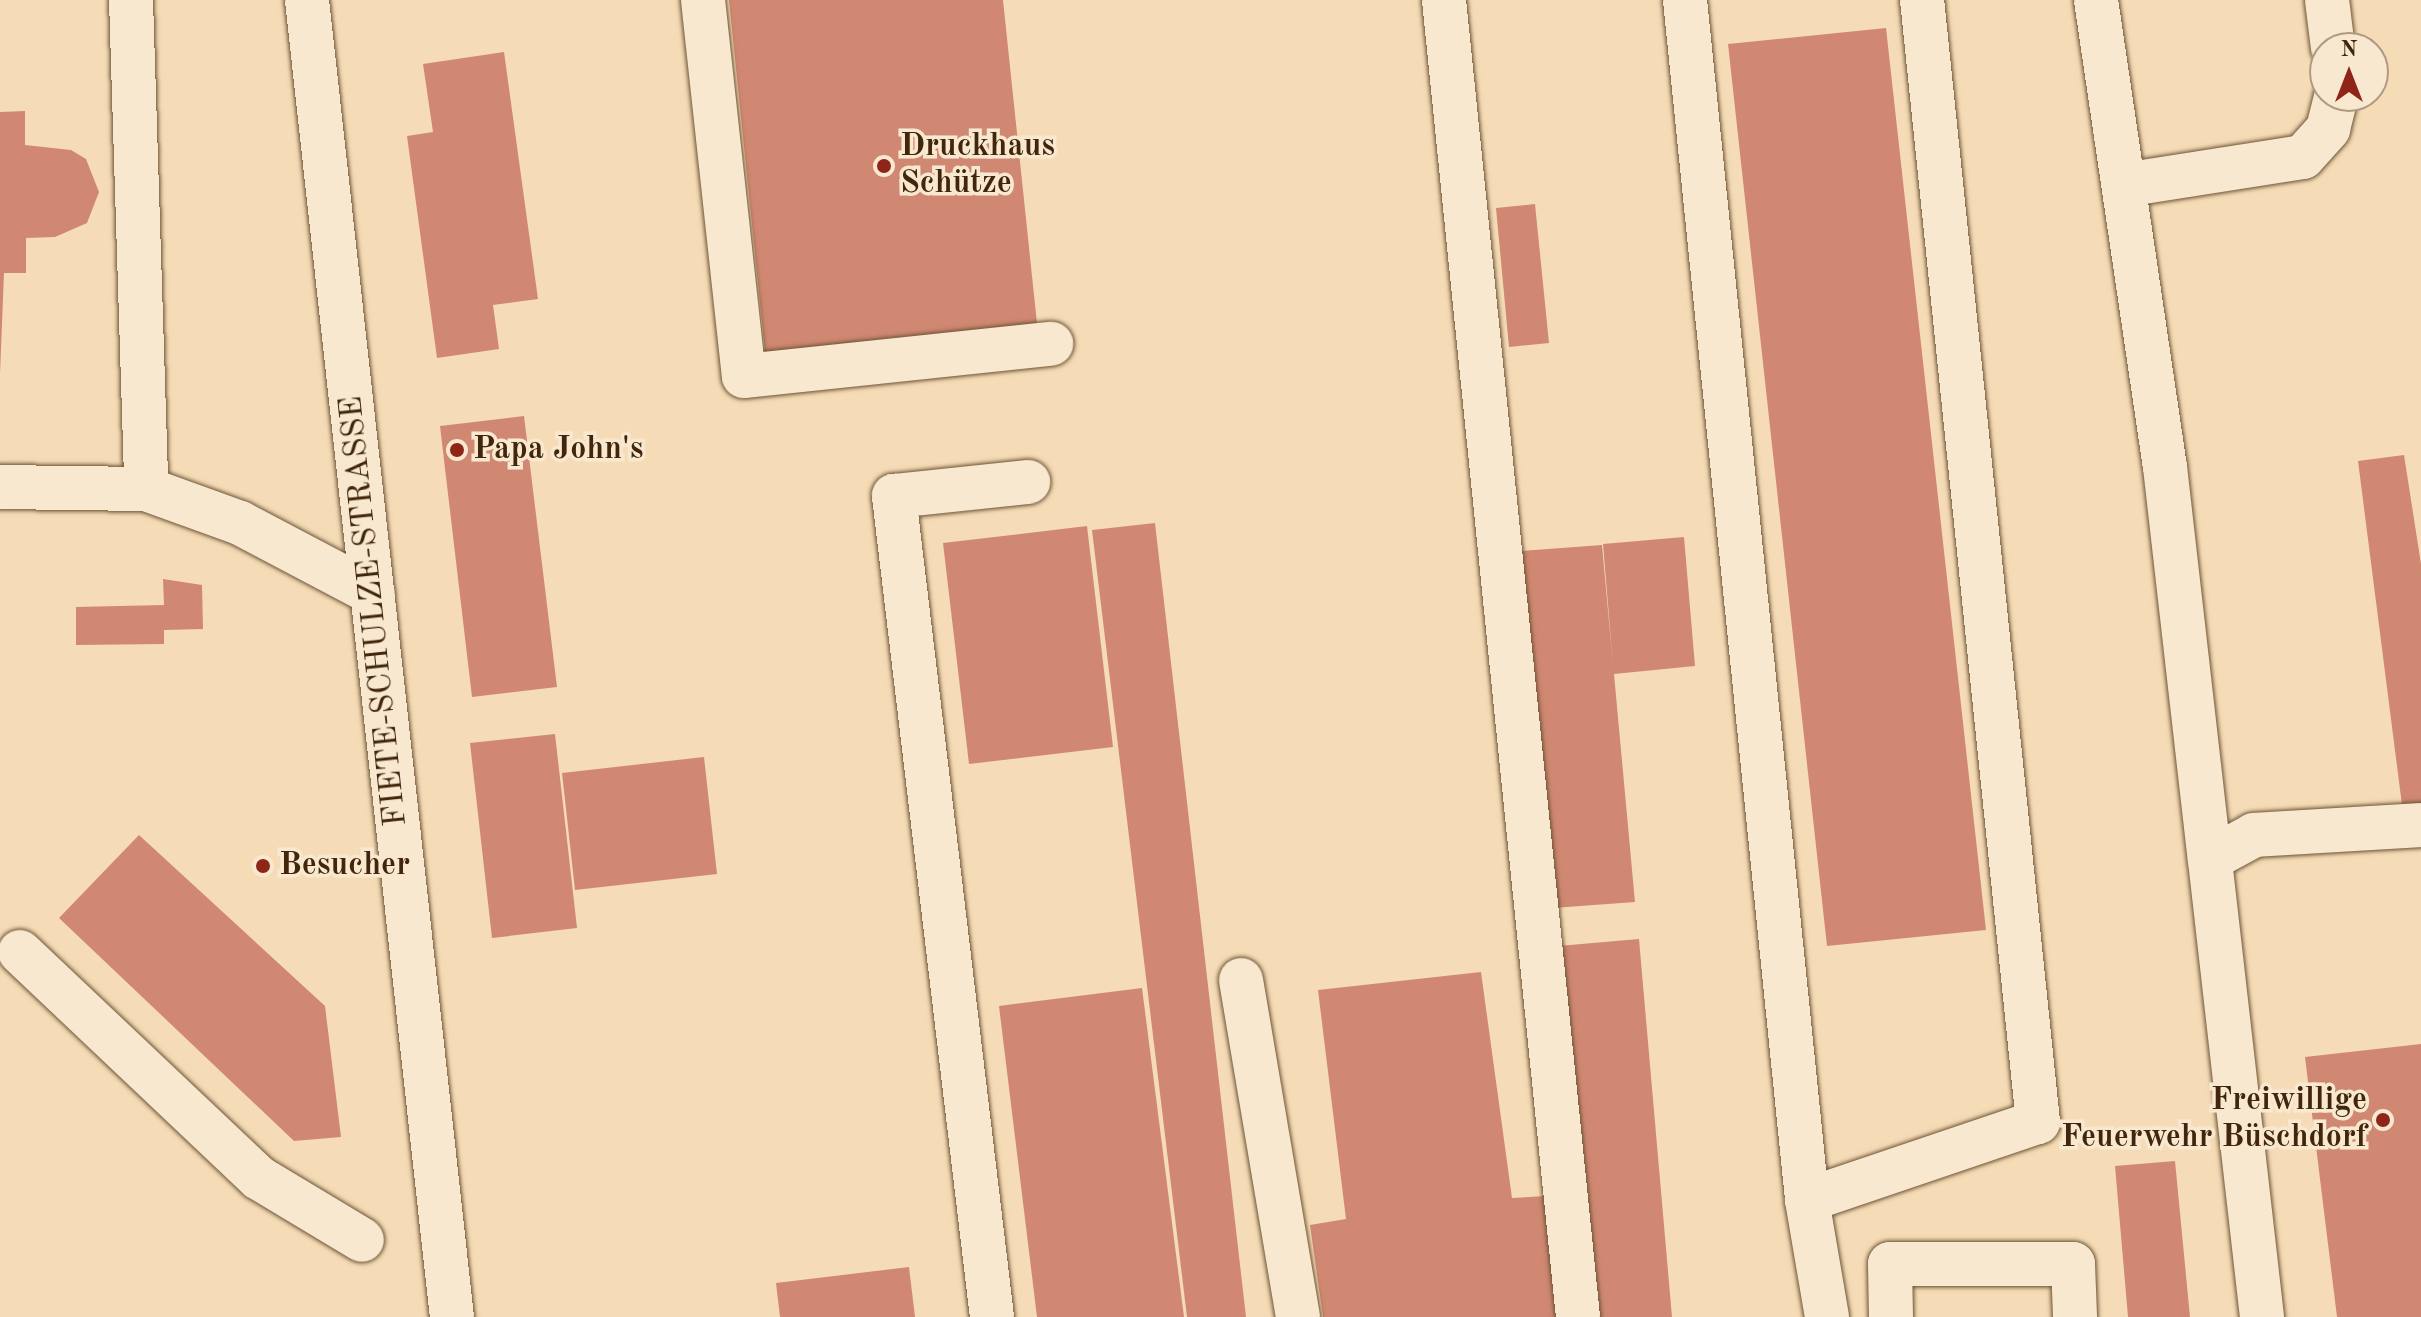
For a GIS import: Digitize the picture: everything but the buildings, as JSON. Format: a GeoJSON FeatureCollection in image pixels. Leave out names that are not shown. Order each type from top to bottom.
{"type":"FeatureCollection","features":[{"type":"Feature","properties":{"kind":"street"},"geometry":{"type":"LineString","coordinates":[[131,0],[146,489]]}},
{"type":"Feature","properties":{"kind":"street","name":"FIETE-SCHULZE-STRASSE"},"geometry":{"type":"LineString","coordinates":[[307,0],[452,1317]]}},
{"type":"Feature","properties":{"kind":"street"},"geometry":{"type":"LineString","coordinates":[[703,0],[744,376],[1051,344]]}},
{"type":"Feature","properties":{"kind":"street"},"geometry":{"type":"LineString","coordinates":[[1444,0],[1578,1317]]}},
{"type":"Feature","properties":{"kind":"street"},"geometry":{"type":"LineString","coordinates":[[1685,0],[1807,1200],[1827,1317]]}},
{"type":"Feature","properties":{"kind":"street"},"geometry":{"type":"LineString","coordinates":[[1807,1200],[2038,1122],[1922,0]]}},
{"type":"Feature","properties":{"kind":"street"},"geometry":{"type":"LineString","coordinates":[[2096,0],[2165,467],[2262,1317]]}},
{"type":"Feature","properties":{"kind":"street"},"geometry":{"type":"LineString","coordinates":[[2327,0],[2331,32]]}},
{"type":"Feature","properties":{"kind":"street"},"geometry":{"type":"LineString","coordinates":[[2124,185],[2303,157],[2328,129],[2332,112]]}},
{"type":"Feature","properties":{"kind":"street"},"geometry":{"type":"LineString","coordinates":[[992,1317],[894,496],[1028,482]]}},
{"type":"Feature","properties":{"kind":"street"},"geometry":{"type":"LineString","coordinates":[[0,487],[146,489],[240,523],[373,593]]}},
{"type":"Feature","properties":{"kind":"street"},"geometry":{"type":"LineString","coordinates":[[2210,859],[2254,835],[2421,825]]}},
{"type":"Feature","properties":{"kind":"street"},"geometry":{"type":"LineString","coordinates":[[20,952],[259,1178],[362,1240]]}},
{"type":"Feature","properties":{"kind":"street"},"geometry":{"type":"LineString","coordinates":[[1241,980],[1298,1317]]}},
{"type":"Feature","properties":{"kind":"street"},"geometry":{"type":"LineString","coordinates":[[1891,1317],[1890,1264],[2073,1264],[2075,1317]]}},
{"type":"Feature","properties":{"kind":"place","name":"Druckhaus Schütze"},"geometry":{"type":"Point","coordinates":[884,166]}},
{"type":"Feature","properties":{"kind":"place","name":"Papa John's"},"geometry":{"type":"Point","coordinates":[457,450]}},
{"type":"Feature","properties":{"kind":"place","name":"Besucher"},"geometry":{"type":"Point","coordinates":[263,866]}},
{"type":"Feature","properties":{"kind":"place","name":"Freiwillige Feuerwehr Büschdorf"},"geometry":{"type":"Point","coordinates":[2383,1120]}}]}
